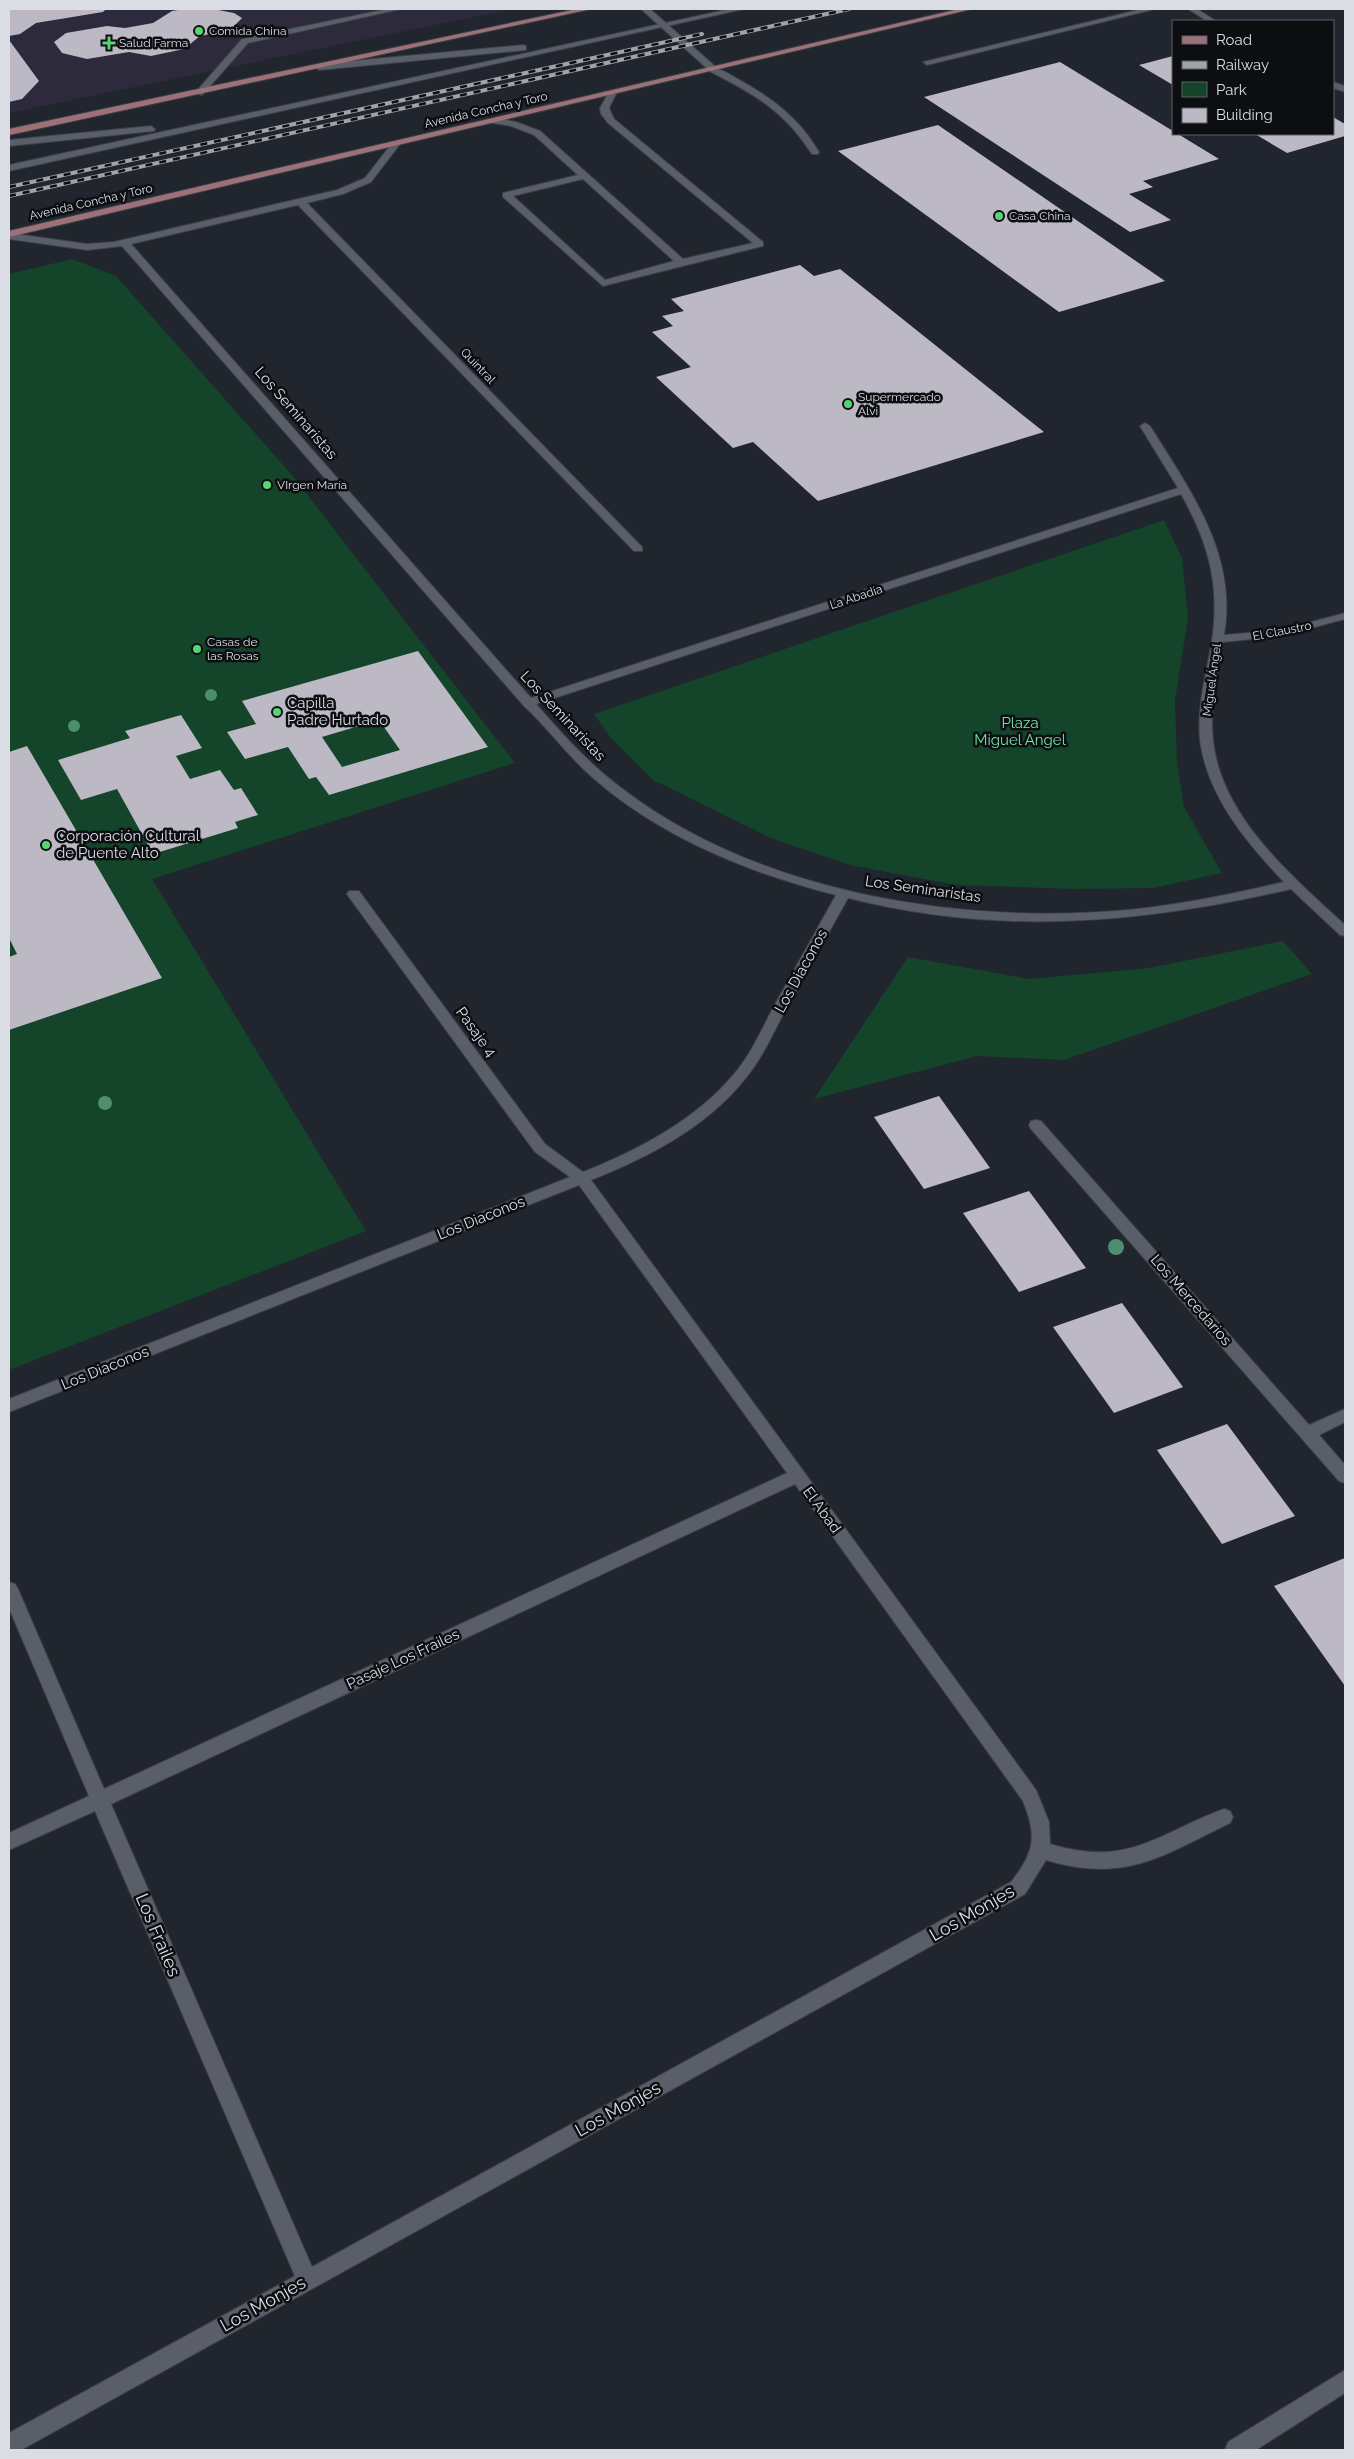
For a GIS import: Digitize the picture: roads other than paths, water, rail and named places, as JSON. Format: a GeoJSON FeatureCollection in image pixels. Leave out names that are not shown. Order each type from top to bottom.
{"type":"FeatureCollection","features":[{"type":"Feature","properties":{"kind":"main road"},"geometry":{"type":"LineString","coordinates":[[9,132],[587,9]]}},
{"type":"Feature","properties":{"kind":"main road","name":"Avenida Concha y Toro"},"geometry":{"type":"LineString","coordinates":[[9,235],[968,9]]}},
{"type":"Feature","properties":{"kind":"street"},"geometry":{"type":"LineString","coordinates":[[199,93],[245,41],[397,9]]}},
{"type":"Feature","properties":{"kind":"street"},"geometry":{"type":"LineString","coordinates":[[645,9],[714,70],[760,94],[790,118],[807,138],[814,152]]}},
{"type":"Feature","properties":{"kind":"street"},"geometry":{"type":"LineString","coordinates":[[9,168],[740,9]]}},
{"type":"Feature","properties":{"kind":"street"},"geometry":{"type":"LineString","coordinates":[[927,62],[1148,9]]}},
{"type":"Feature","properties":{"kind":"street"},"geometry":{"type":"LineString","coordinates":[[1192,9],[1210,20]]}},
{"type":"Feature","properties":{"kind":"street"},"geometry":{"type":"LineString","coordinates":[[319,67],[594,40]]}},
{"type":"Feature","properties":{"kind":"street"},"geometry":{"type":"LineString","coordinates":[[585,176],[506,195],[603,282],[760,244],[605,115],[603,108],[605,101],[612,94]]}},
{"type":"Feature","properties":{"kind":"street"},"geometry":{"type":"LineString","coordinates":[[495,121],[513,124],[537,133],[681,262]]}},
{"type":"Feature","properties":{"kind":"street"},"geometry":{"type":"LineString","coordinates":[[9,143],[220,122]]}},
{"type":"Feature","properties":{"kind":"street"},"geometry":{"type":"LineString","coordinates":[[9,235],[87,247],[125,243],[359,185],[368,180],[396,144]]}},
{"type":"Feature","properties":{"kind":"street","name":"Quintral"},"geometry":{"type":"LineString","coordinates":[[300,201],[638,548]]}},
{"type":"Feature","properties":{"kind":"street","name":"Los Seminaristas"},"geometry":{"type":"LineString","coordinates":[[125,243],[528,703],[594,774],[635,805],[683,833],[732,856],[786,876],[844,893],[898,904],[953,912],[1009,916],[1066,917],[1125,914],[1183,907],[1239,897],[1292,884]]}},
{"type":"Feature","properties":{"kind":"street","name":"Miguel Ángel"},"geometry":{"type":"LineString","coordinates":[[1145,426],[1184,490],[1203,527],[1216,561],[1221,587],[1218,639],[1206,708],[1206,733],[1211,756],[1229,806],[1254,842],[1292,884],[1345,932]]}},
{"type":"Feature","properties":{"kind":"street","name":"La Abadia"},"geometry":{"type":"LineString","coordinates":[[528,703],[1184,490]]}},
{"type":"Feature","properties":{"kind":"street","name":"El Claustro"},"geometry":{"type":"LineString","coordinates":[[1218,639],[1281,633],[1345,616]]}},
{"type":"Feature","properties":{"kind":"street","name":"Los Diaconos"},"geometry":{"type":"LineString","coordinates":[[9,1406],[622,1162],[657,1144],[690,1122],[726,1091],[753,1056],[844,893]]}},
{"type":"Feature","properties":{"kind":"street","name":"Pasaje 4"},"geometry":{"type":"LineString","coordinates":[[354,894],[540,1148],[582,1178]]}},
{"type":"Feature","properties":{"kind":"street","name":"Los Mercedarios"},"geometry":{"type":"LineString","coordinates":[[1036,1125],[1345,1476]]}},
{"type":"Feature","properties":{"kind":"street","name":"El Abad"},"geometry":{"type":"LineString","coordinates":[[582,1178],[1030,1796],[1041,1823],[1041,1850]]}},
{"type":"Feature","properties":{"kind":"street"},"geometry":{"type":"LineString","coordinates":[[1307,1433],[1345,1415]]}},
{"type":"Feature","properties":{"kind":"street","name":"Pasaje Los Frailes"},"geometry":{"type":"LineString","coordinates":[[9,1842],[797,1476]]}},
{"type":"Feature","properties":{"kind":"street","name":"Los Frailes"},"geometry":{"type":"LineString","coordinates":[[9,1589],[307,2280]]}},
{"type":"Feature","properties":{"kind":"street"},"geometry":{"type":"LineString","coordinates":[[1041,1850],[1067,1860],[1093,1863],[1120,1862],[1145,1855],[1224,1816]]}},
{"type":"Feature","properties":{"kind":"street","name":"Los Monjes"},"geometry":{"type":"LineString","coordinates":[[9,2445],[1018,1888],[1033,1871],[1041,1850]]}},
{"type":"Feature","properties":{"kind":"street"},"geometry":{"type":"LineString","coordinates":[[1236,2450],[1345,2381]]}},
{"type":"Feature","properties":{"kind":"railway"},"geometry":{"type":"LineString","coordinates":[[9,196],[849,9]]}},
{"type":"Feature","properties":{"kind":"railway"},"geometry":{"type":"LineString","coordinates":[[9,187],[702,34]]}},
{"type":"Feature","properties":{"kind":"place","name":"Comida China"},"geometry":{"type":"Point","coordinates":[199,31]}},
{"type":"Feature","properties":{"kind":"place","name":"Salud Farma"},"geometry":{"type":"Point","coordinates":[109,43]}},
{"type":"Feature","properties":{"kind":"place","name":"Casa China"},"geometry":{"type":"Point","coordinates":[999,216]}},
{"type":"Feature","properties":{"kind":"place","name":"Supermercado Alvi"},"geometry":{"type":"Point","coordinates":[848,404]}},
{"type":"Feature","properties":{"kind":"place","name":"VIrgen María"},"geometry":{"type":"Point","coordinates":[267,485]}},
{"type":"Feature","properties":{"kind":"place","name":"Casas de las Rosas"},"geometry":{"type":"Point","coordinates":[197,649]}},
{"type":"Feature","properties":{"kind":"place","name":"Capilla Padre Hurtado"},"geometry":{"type":"Point","coordinates":[277,712]}},
{"type":"Feature","properties":{"kind":"place","name":"Corporación Cultural de Puente Alto"},"geometry":{"type":"Point","coordinates":[46,845]}},
{"type":"Feature","properties":{"kind":"park label","name":"Plaza Miguel Angel"},"geometry":{"type":"Point","coordinates":[1020,732]}}]}
